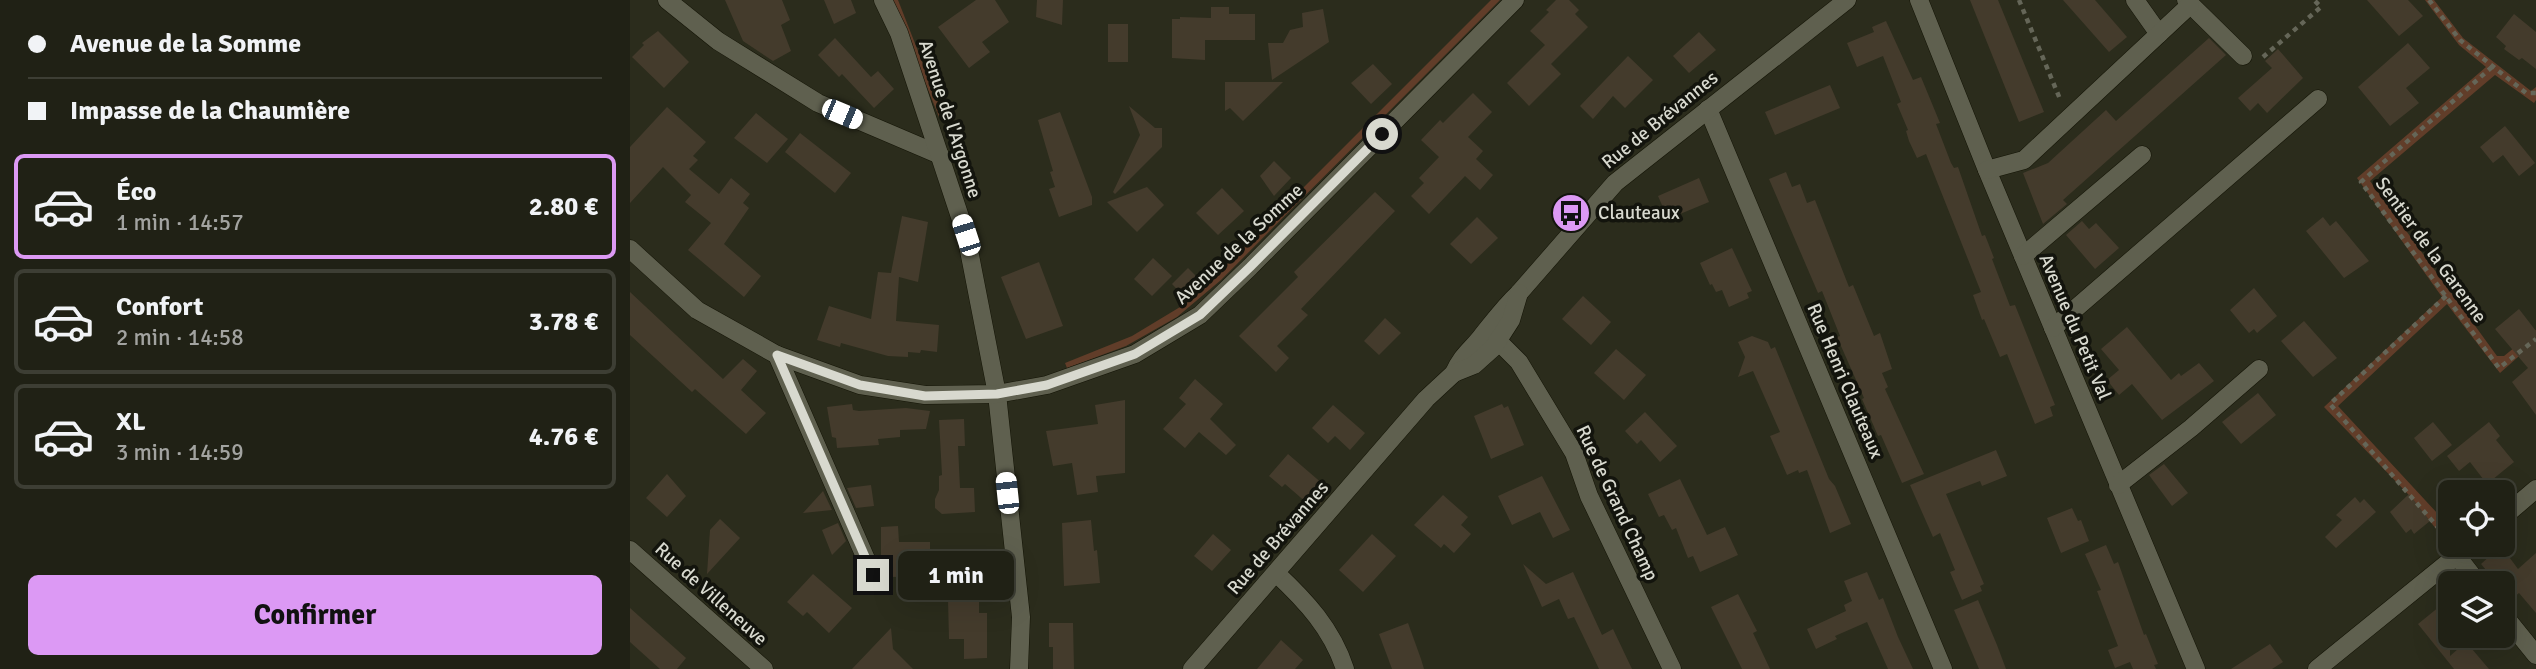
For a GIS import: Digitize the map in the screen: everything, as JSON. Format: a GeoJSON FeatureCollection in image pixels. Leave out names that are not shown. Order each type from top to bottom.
{"type":"FeatureCollection","features":[{"type":"Feature","properties":{"kind":"street"},"geometry":{"type":"LineString","coordinates":[[667,0],[718,41],[818,103],[940,155]]}},
{"type":"Feature","properties":{"kind":"street","name":"Avenue de l'Argonne"},"geometry":{"type":"LineString","coordinates":[[883,0],[899,33],[966,235],[997,394],[1021,617],[1019,669]]}},
{"type":"Feature","properties":{"kind":"street","name":"Avenue de la Somme"},"geometry":{"type":"LineString","coordinates":[[630,249],[697,310],[777,355],[860,385],[925,396],[997,394],[1047,385],[1135,354],[1200,315],[1515,0]]}},
{"type":"Feature","properties":{"kind":"street","name":"Rue de Brévannes"},"geometry":{"type":"LineString","coordinates":[[1192,669],[1426,399],[1454,373],[1474,365],[1493,348],[1492,335],[1511,320],[1519,293],[1615,183],[1847,0]]}},
{"type":"Feature","properties":{"kind":"street","name":"Avenue du Petit Val"},"geometry":{"type":"LineString","coordinates":[[1919,0],[1987,170],[2196,669]]}},
{"type":"Feature","properties":{"kind":"street"},"geometry":{"type":"LineString","coordinates":[[2135,0],[2159,34]]}},
{"type":"Feature","properties":{"kind":"street"},"geometry":{"type":"LineString","coordinates":[[1987,170],[2024,160],[2159,34],[2188,3],[2243,56]]}},
{"type":"Feature","properties":{"kind":"street"},"geometry":{"type":"LineString","coordinates":[[2053,328],[2318,99]]}},
{"type":"Feature","properties":{"kind":"street","name":"Rue Henri Clauteaux"},"geometry":{"type":"LineString","coordinates":[[1707,109],[1943,669]]}},
{"type":"Feature","properties":{"kind":"street"},"geometry":{"type":"LineString","coordinates":[[2023,256],[2142,155]]}},
{"type":"Feature","properties":{"kind":"street","name":"Rue de Grand Champ"},"geometry":{"type":"LineString","coordinates":[[1492,335],[1519,362],[1574,453],[1589,496],[1672,669]]}},
{"type":"Feature","properties":{"kind":"street"},"geometry":{"type":"LineString","coordinates":[[777,355],[873,575]]}},
{"type":"Feature","properties":{"kind":"street"},"geometry":{"type":"LineString","coordinates":[[2118,485],[2191,428],[2259,369]]}},
{"type":"Feature","properties":{"kind":"street"},"geometry":{"type":"LineString","coordinates":[[2515,507],[2536,489]]}},
{"type":"Feature","properties":{"kind":"street","name":"Rue de Villeneuve"},"geometry":{"type":"LineString","coordinates":[[630,550],[764,669]]}},
{"type":"Feature","properties":{"kind":"street"},"geometry":{"type":"LineString","coordinates":[[2317,669],[2445,557]]}},
{"type":"Feature","properties":{"kind":"street"},"geometry":{"type":"LineString","coordinates":[[1276,573],[1300,596],[1327,629],[1345,669]]}},
{"type":"Feature","properties":{"kind":"street"},"geometry":{"type":"LineString","coordinates":[[2515,629],[2536,655]]}},
{"type":"Feature","properties":{"kind":"path"},"geometry":{"type":"LineString","coordinates":[[2018,0],[2060,100],[2070,117]]}},
{"type":"Feature","properties":{"kind":"path"},"geometry":{"type":"LineString","coordinates":[[2243,56],[2253,66],[2321,7],[2314,0]]}},
{"type":"Feature","properties":{"kind":"path"},"geometry":{"type":"LineString","coordinates":[[2429,0],[2460,40],[2526,93],[2536,93]]}},
{"type":"Feature","properties":{"kind":"path","name":"Sentier de la Garenne"},"geometry":{"type":"LineString","coordinates":[[2492,67],[2361,182],[2499,368],[2536,340]]}},
{"type":"Feature","properties":{"kind":"path"},"geometry":{"type":"LineString","coordinates":[[2438,530],[2330,404],[2446,296]]}},
{"type":"Feature","properties":{"kind":"shaded area"},"geometry":{"type":"Polygon","coordinates":[[[892,0],[898,0],[943,115],[939,117],[892,0]]]}},
{"type":"Feature","properties":{"kind":"shaded area"},"geometry":{"type":"Polygon","coordinates":[[[1491,0],[1500,0],[1221,280],[1177,317],[1126,346],[1067,368],[1065,363],[1132,336],[1190,301],[1491,0]]]}},
{"type":"Feature","properties":{"kind":"shaded area"},"geometry":{"type":"Polygon","coordinates":[[[2425,0],[2434,0],[2463,38],[2531,91],[2536,87],[2536,100],[2534,103],[2495,75],[2370,181],[2497,356],[2504,356],[2536,330],[2536,341],[2500,373],[2447,304],[2338,406],[2438,514],[2438,531],[2407,493],[2324,407],[2442,297],[2357,178],[2486,67],[2459,45],[2425,0]]]}},
{"type":"Feature","properties":{"kind":"building"},"geometry":{"type":"Polygon","coordinates":[[[725,0],[782,0],[790,20],[781,25],[791,51],[773,61],[743,41],[725,0]]]}},
{"type":"Feature","properties":{"kind":"building"},"geometry":{"type":"Polygon","coordinates":[[[824,0],[851,0],[856,13],[834,24],[824,0]]]}},
{"type":"Feature","properties":{"kind":"building"},"geometry":{"type":"Polygon","coordinates":[[[976,0],[995,0],[1009,22],[982,42],[990,52],[969,68],[938,27],[976,0]]]}},
{"type":"Feature","properties":{"kind":"building"},"geometry":{"type":"Polygon","coordinates":[[[1037,0],[1063,0],[1062,25],[1036,17],[1037,0]]]}},
{"type":"Feature","properties":{"kind":"building"},"geometry":{"type":"Polygon","coordinates":[[[1556,0],[1569,0],[1579,10],[1575,14],[1588,27],[1551,64],[1561,74],[1529,106],[1507,83],[1545,45],[1530,31],[1549,12],[1546,10],[1556,0]]]}},
{"type":"Feature","properties":{"kind":"building"},"geometry":{"type":"Polygon","coordinates":[[[1970,0],[1998,0],[2044,112],[2019,122],[1970,0]]]}},
{"type":"Feature","properties":{"kind":"building"},"geometry":{"type":"Polygon","coordinates":[[[2063,0],[2095,0],[2127,37],[2109,52],[2063,0]]]}},
{"type":"Feature","properties":{"kind":"building"},"geometry":{"type":"Polygon","coordinates":[[[2367,0],[2408,0],[2423,16],[2399,36],[2367,0]]]}},
{"type":"Feature","properties":{"kind":"building"},"geometry":{"type":"Polygon","coordinates":[[[1211,7],[1229,7],[1229,14],[1255,14],[1255,40],[1205,40],[1205,60],[1172,58],[1172,19],[1211,18],[1211,7]]]}},
{"type":"Feature","properties":{"kind":"building"},"geometry":{"type":"Polygon","coordinates":[[[1323,9],[1329,42],[1272,80],[1268,43],[1283,43],[1290,30],[1303,27],[1302,13],[1323,9]]]}},
{"type":"Feature","properties":{"kind":"building"},"geometry":{"type":"Polygon","coordinates":[[[2514,14],[2536,32],[2536,69],[2504,49],[2506,46],[2496,37],[2514,14]]]}},
{"type":"Feature","properties":{"kind":"building"},"geometry":{"type":"Polygon","coordinates":[[[1886,21],[1913,80],[1921,77],[1940,123],[1936,124],[1951,163],[1954,168],[1958,167],[2010,306],[2015,305],[2055,405],[2050,407],[2053,416],[2035,424],[2007,354],[2000,357],[1984,319],[1982,320],[1973,295],[1981,292],[1926,154],[1917,158],[1909,141],[1908,130],[1897,104],[1901,102],[1883,56],[1857,67],[1847,43],[1874,32],[1872,27],[1886,21]]]}},
{"type":"Feature","properties":{"kind":"building"},"geometry":{"type":"Polygon","coordinates":[[[1108,24],[1128,24],[1128,62],[1108,62],[1108,24]]]}},
{"type":"Feature","properties":{"kind":"building"},"geometry":{"type":"Polygon","coordinates":[[[658,31],[689,62],[664,88],[632,57],[644,45],[642,43],[658,31]]]}},
{"type":"Feature","properties":{"kind":"building"},"geometry":{"type":"Polygon","coordinates":[[[1699,32],[1716,50],[1689,73],[1673,56],[1699,32]]]}},
{"type":"Feature","properties":{"kind":"building"},"geometry":{"type":"Polygon","coordinates":[[[835,38],[871,77],[878,71],[894,89],[874,108],[842,74],[839,77],[818,55],[835,38]]]}},
{"type":"Feature","properties":{"kind":"building"},"geometry":{"type":"Polygon","coordinates":[[[2209,38],[2226,55],[2063,200],[2067,204],[2043,224],[2023,173],[2048,163],[2106,110],[2116,121],[2209,38]]]}},
{"type":"Feature","properties":{"kind":"building"},"geometry":{"type":"Polygon","coordinates":[[[2408,43],[2430,68],[2406,88],[2419,103],[2390,126],[2358,87],[2408,43]]]}},
{"type":"Feature","properties":{"kind":"building"},"geometry":{"type":"Polygon","coordinates":[[[2278,49],[2303,78],[2267,113],[2258,103],[2250,111],[2238,98],[2272,68],[2265,61],[2278,49]]]}},
{"type":"Feature","properties":{"kind":"building"},"geometry":{"type":"Polygon","coordinates":[[[1628,56],[1653,80],[1625,108],[1613,96],[1593,119],[1580,106],[1628,56]]]}},
{"type":"Feature","properties":{"kind":"building"},"geometry":{"type":"Polygon","coordinates":[[[1373,64],[1392,84],[1371,104],[1351,83],[1373,64]]]}},
{"type":"Feature","properties":{"kind":"building"},"geometry":{"type":"Polygon","coordinates":[[[1225,82],[1283,82],[1243,121],[1230,108],[1225,111],[1225,82]]]}},
{"type":"Feature","properties":{"kind":"building"},"geometry":{"type":"Polygon","coordinates":[[[1830,85],[1840,108],[1775,135],[1765,112],[1830,85]]]}},
{"type":"Feature","properties":{"kind":"building"},"geometry":{"type":"Polygon","coordinates":[[[1473,93],[1492,112],[1468,137],[1483,151],[1476,159],[1493,175],[1480,190],[1465,176],[1429,214],[1411,196],[1424,183],[1419,178],[1439,157],[1421,140],[1440,120],[1443,123],[1473,93]]]}},
{"type":"Feature","properties":{"kind":"building"},"geometry":{"type":"Polygon","coordinates":[[[1129,106],[1155,128],[1162,128],[1162,147],[1115,194],[1113,192],[1140,135],[1129,106]]]}},
{"type":"Feature","properties":{"kind":"building"},"geometry":{"type":"Polygon","coordinates":[[[667,107],[706,142],[693,156],[698,160],[689,169],[719,194],[731,178],[750,194],[743,203],[749,208],[724,244],[761,276],[744,297],[688,250],[711,223],[685,202],[691,195],[663,167],[630,203],[630,147],[667,107]]]}},
{"type":"Feature","properties":{"kind":"building"},"geometry":{"type":"Polygon","coordinates":[[[1060,112],[1092,197],[1092,205],[1059,217],[1049,189],[1055,187],[1050,172],[1053,171],[1038,120],[1060,112]]]}},
{"type":"Feature","properties":{"kind":"building"},"geometry":{"type":"Polygon","coordinates":[[[756,113],[788,139],[767,163],[734,138],[756,113]]]}},
{"type":"Feature","properties":{"kind":"building"},"geometry":{"type":"Polygon","coordinates":[[[2505,126],[2535,163],[2519,176],[2503,155],[2493,163],[2480,147],[2505,126]]]}},
{"type":"Feature","properties":{"kind":"building"},"geometry":{"type":"Polygon","coordinates":[[[800,133],[851,173],[835,193],[785,152],[800,133]]]}},
{"type":"Feature","properties":{"kind":"building"},"geometry":{"type":"Polygon","coordinates":[[[1274,161],[1291,178],[1274,196],[1260,176],[1274,161]]]}},
{"type":"Feature","properties":{"kind":"building"},"geometry":{"type":"Polygon","coordinates":[[[1786,172],[1792,187],[1800,184],[1807,203],[1815,200],[1849,287],[1853,285],[1874,336],[1880,333],[1892,369],[1882,373],[1888,387],[1885,389],[1924,474],[1902,483],[1881,435],[1878,436],[1837,337],[1840,336],[1822,291],[1818,293],[1769,179],[1786,172]]]}},
{"type":"Feature","properties":{"kind":"building"},"geometry":{"type":"Polygon","coordinates":[[[1699,178],[1709,202],[1668,219],[1658,196],[1699,178]]]}},
{"type":"Feature","properties":{"kind":"building"},"geometry":{"type":"Polygon","coordinates":[[[1147,187],[1164,205],[1137,232],[1107,202],[1147,187]]]}},
{"type":"Feature","properties":{"kind":"building"},"geometry":{"type":"Polygon","coordinates":[[[1222,188],[1244,211],[1218,235],[1196,213],[1222,188]]]}},
{"type":"Feature","properties":{"kind":"building"},"geometry":{"type":"Polygon","coordinates":[[[1375,192],[1395,211],[1301,309],[1308,315],[1277,346],[1289,358],[1276,372],[1239,336],[1298,277],[1294,272],[1375,192]]]}},
{"type":"Feature","properties":{"kind":"building"},"geometry":{"type":"Polygon","coordinates":[[[902,216],[928,222],[918,282],[899,277],[896,321],[939,325],[937,352],[921,350],[920,353],[908,352],[908,357],[888,356],[841,343],[840,347],[817,340],[829,306],[871,319],[878,272],[891,273],[902,216]]]}},
{"type":"Feature","properties":{"kind":"building"},"geometry":{"type":"Polygon","coordinates":[[[1477,217],[1498,238],[1471,264],[1450,244],[1477,217]]]}},
{"type":"Feature","properties":{"kind":"building"},"geometry":{"type":"Polygon","coordinates":[[[2323,217],[2330,226],[2336,221],[2369,261],[2344,278],[2306,231],[2323,217]]]}},
{"type":"Feature","properties":{"kind":"building"},"geometry":{"type":"Polygon","coordinates":[[[2082,221],[2089,229],[2096,223],[2119,248],[2095,269],[2066,235],[2082,221]]]}},
{"type":"Feature","properties":{"kind":"building"},"geometry":{"type":"Polygon","coordinates":[[[1732,248],[1752,291],[1747,293],[1749,298],[1729,307],[1722,290],[1716,292],[1712,284],[1710,285],[1700,263],[1732,248]]]}},
{"type":"Feature","properties":{"kind":"building"},"geometry":{"type":"Polygon","coordinates":[[[1153,258],[1172,276],[1152,296],[1134,279],[1153,258]]]}},
{"type":"Feature","properties":{"kind":"building"},"geometry":{"type":"Polygon","coordinates":[[[1039,262],[1063,326],[1026,339],[1001,277],[1039,262]]]}},
{"type":"Feature","properties":{"kind":"building"},"geometry":{"type":"Polygon","coordinates":[[[1188,268],[1205,285],[1187,300],[1172,284],[1188,268]]]}},
{"type":"Feature","properties":{"kind":"building"},"geometry":{"type":"Polygon","coordinates":[[[2254,288],[2277,316],[2257,333],[2254,329],[2249,333],[2230,310],[2254,288]]]}},
{"type":"Feature","properties":{"kind":"building"},"geometry":{"type":"Polygon","coordinates":[[[630,292],[723,379],[743,359],[757,371],[741,390],[766,413],[746,434],[695,389],[692,392],[630,335],[630,292]]]}},
{"type":"Feature","properties":{"kind":"building"},"geometry":{"type":"Polygon","coordinates":[[[1583,296],[1611,322],[1591,345],[1562,319],[1583,296]]]}},
{"type":"Feature","properties":{"kind":"building"},"geometry":{"type":"Polygon","coordinates":[[[2519,309],[2536,331],[2536,415],[2512,382],[2528,368],[2495,329],[2519,309]]]}},
{"type":"Feature","properties":{"kind":"building"},"geometry":{"type":"Polygon","coordinates":[[[1385,318],[1401,333],[1379,355],[1364,341],[1385,318]]]}},
{"type":"Feature","properties":{"kind":"building"},"geometry":{"type":"Polygon","coordinates":[[[2304,321],[2337,358],[2313,377],[2281,341],[2304,321]]]}},
{"type":"Feature","properties":{"kind":"building"},"geometry":{"type":"Polygon","coordinates":[[[2127,327],[2171,380],[2199,363],[2214,381],[2162,420],[2132,384],[2119,395],[2107,380],[2119,370],[2101,349],[2127,327]]]}},
{"type":"Feature","properties":{"kind":"building"},"geometry":{"type":"Polygon","coordinates":[[[1752,336],[1768,342],[1771,349],[1775,347],[1829,479],[1835,486],[1851,524],[1830,533],[1807,470],[1799,473],[1798,470],[1787,475],[1770,436],[1780,432],[1753,371],[1738,377],[1745,357],[1738,342],[1752,336]]]}},
{"type":"Feature","properties":{"kind":"building"},"geometry":{"type":"Polygon","coordinates":[[[1616,349],[1646,375],[1624,400],[1594,373],[1616,349]]]}},
{"type":"Feature","properties":{"kind":"building"},"geometry":{"type":"Polygon","coordinates":[[[1195,379],[1223,404],[1210,419],[1236,445],[1226,455],[1199,432],[1185,448],[1163,429],[1186,404],[1179,398],[1195,379]]]}},
{"type":"Feature","properties":{"kind":"building"},"geometry":{"type":"Polygon","coordinates":[[[2258,393],[2276,415],[2241,444],[2222,422],[2258,393]]]}},
{"type":"Feature","properties":{"kind":"building"},"geometry":{"type":"Polygon","coordinates":[[[1125,400],[1125,473],[1096,476],[1098,492],[1077,495],[1072,463],[1053,466],[1046,431],[1098,424],[1095,405],[1125,400]]]}},
{"type":"Feature","properties":{"kind":"building"},"geometry":{"type":"Polygon","coordinates":[[[852,404],[853,410],[859,411],[906,408],[930,411],[926,429],[900,430],[900,437],[878,439],[879,445],[837,448],[836,438],[832,437],[827,407],[852,404]]]}},
{"type":"Feature","properties":{"kind":"building"},"geometry":{"type":"Polygon","coordinates":[[[1502,404],[1504,408],[1508,406],[1524,445],[1491,459],[1474,416],[1502,404]]]}},
{"type":"Feature","properties":{"kind":"building"},"geometry":{"type":"Polygon","coordinates":[[[1333,405],[1365,433],[1350,450],[1335,436],[1328,443],[1312,428],[1333,405]]]}},
{"type":"Feature","properties":{"kind":"building"},"geometry":{"type":"Polygon","coordinates":[[[1645,412],[1677,446],[1660,462],[1641,440],[1637,444],[1625,431],[1645,412]]]}},
{"type":"Feature","properties":{"kind":"building"},"geometry":{"type":"Polygon","coordinates":[[[964,419],[965,446],[958,446],[960,488],[974,488],[975,512],[942,514],[935,508],[939,476],[942,475],[939,420],[964,419]]]}},
{"type":"Feature","properties":{"kind":"building"},"geometry":{"type":"Polygon","coordinates":[[[2433,422],[2452,445],[2432,461],[2414,438],[2433,422]]]}},
{"type":"Feature","properties":{"kind":"building"},"geometry":{"type":"Polygon","coordinates":[[[2489,422],[2500,436],[2496,440],[2514,462],[2492,480],[2484,480],[2470,462],[2459,471],[2447,456],[2489,422]]]}},
{"type":"Feature","properties":{"kind":"building"},"geometry":{"type":"Polygon","coordinates":[[[1996,450],[2007,476],[1982,486],[1980,481],[1946,494],[1984,584],[1980,586],[1982,591],[1962,600],[1950,572],[1955,570],[1940,533],[1933,537],[1910,485],[1996,450]]]}},
{"type":"Feature","properties":{"kind":"building"},"geometry":{"type":"Polygon","coordinates":[[[1288,454],[1331,491],[1315,510],[1285,484],[1282,487],[1269,476],[1288,454]]]}},
{"type":"Feature","properties":{"kind":"building"},"geometry":{"type":"Polygon","coordinates":[[[2164,464],[2188,493],[2172,506],[2149,475],[2164,464]]]}},
{"type":"Feature","properties":{"kind":"building"},"geometry":{"type":"Polygon","coordinates":[[[667,474],[686,496],[667,517],[646,498],[667,474]]]}},
{"type":"Feature","properties":{"kind":"building"},"geometry":{"type":"Polygon","coordinates":[[[1542,476],[1570,530],[1553,538],[1540,512],[1512,525],[1498,496],[1542,476]]]}},
{"type":"Feature","properties":{"kind":"building"},"geometry":{"type":"Polygon","coordinates":[[[1680,479],[1707,535],[1725,527],[1738,555],[1700,572],[1693,556],[1688,558],[1676,528],[1672,530],[1664,515],[1659,517],[1648,494],[1680,479]]]}},
{"type":"Feature","properties":{"kind":"building"},"geometry":{"type":"Polygon","coordinates":[[[871,485],[874,506],[856,508],[847,488],[871,485]]]}},
{"type":"Feature","properties":{"kind":"building"},"geometry":{"type":"Polygon","coordinates":[[[823,491],[832,510],[803,513],[823,491]]]}},
{"type":"Feature","properties":{"kind":"building"},"geometry":{"type":"Polygon","coordinates":[[[2409,494],[2430,521],[2414,534],[2411,529],[2406,533],[2390,512],[2409,494]]]}},
{"type":"Feature","properties":{"kind":"building"},"geometry":{"type":"Polygon","coordinates":[[[1443,495],[1468,517],[1461,525],[1471,534],[1454,553],[1444,544],[1441,548],[1414,525],[1443,495]]]}},
{"type":"Feature","properties":{"kind":"building"},"geometry":{"type":"Polygon","coordinates":[[[2355,497],[2360,503],[2364,499],[2376,512],[2336,548],[2325,537],[2342,520],[2336,515],[2355,497]]]}},
{"type":"Feature","properties":{"kind":"building"},"geometry":{"type":"Polygon","coordinates":[[[2072,508],[2078,521],[2081,520],[2089,541],[2061,553],[2047,518],[2072,508]]]}},
{"type":"Feature","properties":{"kind":"building"},"geometry":{"type":"Polygon","coordinates":[[[720,519],[740,538],[707,574],[710,530],[720,519]]]}},
{"type":"Feature","properties":{"kind":"building"},"geometry":{"type":"Polygon","coordinates":[[[1091,520],[1100,583],[1064,586],[1062,523],[1091,520]]]}},
{"type":"Feature","properties":{"kind":"building"},"geometry":{"type":"Polygon","coordinates":[[[838,523],[846,541],[832,555],[822,530],[838,523]]]}},
{"type":"Feature","properties":{"kind":"building"},"geometry":{"type":"Polygon","coordinates":[[[898,526],[899,542],[930,542],[930,576],[892,577],[892,564],[881,557],[881,527],[898,526]]]}},
{"type":"Feature","properties":{"kind":"building"},"geometry":{"type":"Polygon","coordinates":[[[1213,534],[1231,550],[1212,571],[1194,556],[1213,534]]]}},
{"type":"Feature","properties":{"kind":"building"},"geometry":{"type":"Polygon","coordinates":[[[1372,534],[1396,556],[1363,592],[1339,570],[1372,534]]]}},
{"type":"Feature","properties":{"kind":"building"},"geometry":{"type":"Polygon","coordinates":[[[2106,545],[2114,564],[2118,562],[2144,635],[2146,634],[2158,664],[2154,665],[2156,669],[2133,669],[2130,662],[2115,668],[2108,650],[2118,646],[2097,591],[2101,590],[2085,554],[2106,545]]]}},
{"type":"Feature","properties":{"kind":"building"},"geometry":{"type":"Polygon","coordinates":[[[2536,553],[2536,613],[2519,593],[2515,596],[2515,571],[2487,571],[2481,564],[2489,557],[2509,557],[2518,569],[2536,553]]]}},
{"type":"Feature","properties":{"kind":"building"},"geometry":{"type":"Polygon","coordinates":[[[1523,564],[1546,584],[1573,572],[1602,635],[1613,629],[1632,669],[1599,669],[1574,617],[1568,619],[1559,599],[1542,607],[1523,564]]]}},
{"type":"Feature","properties":{"kind":"building"},"geometry":{"type":"Polygon","coordinates":[[[1867,572],[1879,600],[1883,598],[1913,669],[1888,669],[1867,622],[1835,636],[1837,639],[1816,649],[1807,629],[1846,611],[1844,605],[1852,601],[1844,581],[1867,572]]]}},
{"type":"Feature","properties":{"kind":"building"},"geometry":{"type":"Polygon","coordinates":[[[813,574],[852,608],[829,633],[807,612],[803,616],[787,602],[813,574]]]}},
{"type":"Feature","properties":{"kind":"building"},"geometry":{"type":"Polygon","coordinates":[[[941,578],[979,578],[979,613],[987,613],[987,658],[964,659],[964,639],[949,639],[948,600],[941,600],[941,578]]]}},
{"type":"Feature","properties":{"kind":"building"},"geometry":{"type":"Polygon","coordinates":[[[1738,594],[1757,631],[1753,633],[1770,669],[1742,669],[1711,607],[1738,594]]]}},
{"type":"Feature","properties":{"kind":"building"},"geometry":{"type":"Polygon","coordinates":[[[1978,600],[2006,669],[1979,669],[1954,610],[1978,600]]]}},
{"type":"Feature","properties":{"kind":"building"},"geometry":{"type":"Polygon","coordinates":[[[630,608],[686,658],[677,669],[660,669],[630,642],[630,608]]]}},
{"type":"Feature","properties":{"kind":"building"},"geometry":{"type":"Polygon","coordinates":[[[2438,608],[2438,648],[2450,648],[2450,656],[2459,648],[2471,648],[2489,669],[2454,669],[2418,624],[2438,608]]]}},
{"type":"Feature","properties":{"kind":"building"},"geometry":{"type":"Polygon","coordinates":[[[1049,623],[1073,623],[1074,669],[1053,669],[1049,623]]]}},
{"type":"Feature","properties":{"kind":"building"},"geometry":{"type":"Polygon","coordinates":[[[1408,623],[1424,669],[1392,669],[1379,634],[1408,623]]]}},
{"type":"Feature","properties":{"kind":"building"},"geometry":{"type":"Polygon","coordinates":[[[891,628],[893,649],[913,669],[852,669],[891,628]]]}},
{"type":"Feature","properties":{"kind":"building"},"geometry":{"type":"Polygon","coordinates":[[[1281,640],[1303,660],[1295,669],[1257,669],[1281,640]]]}},
{"type":"Feature","properties":{"kind":"building"},"geometry":{"type":"Polygon","coordinates":[[[2270,644],[2283,662],[2272,669],[2231,669],[2270,644]]]}},
{"type":"Feature","properties":{"kind":"place","name":"Clauteaux"},"geometry":{"type":"Point","coordinates":[1571,213]}},
{"type":"Feature","properties":{"kind":"route"},"geometry":{"type":"LineString","coordinates":[[873,575],[777,355],[860,385],[925,396],[997,394],[1047,385],[1135,354],[1200,315],[1382,134]]}}]}
